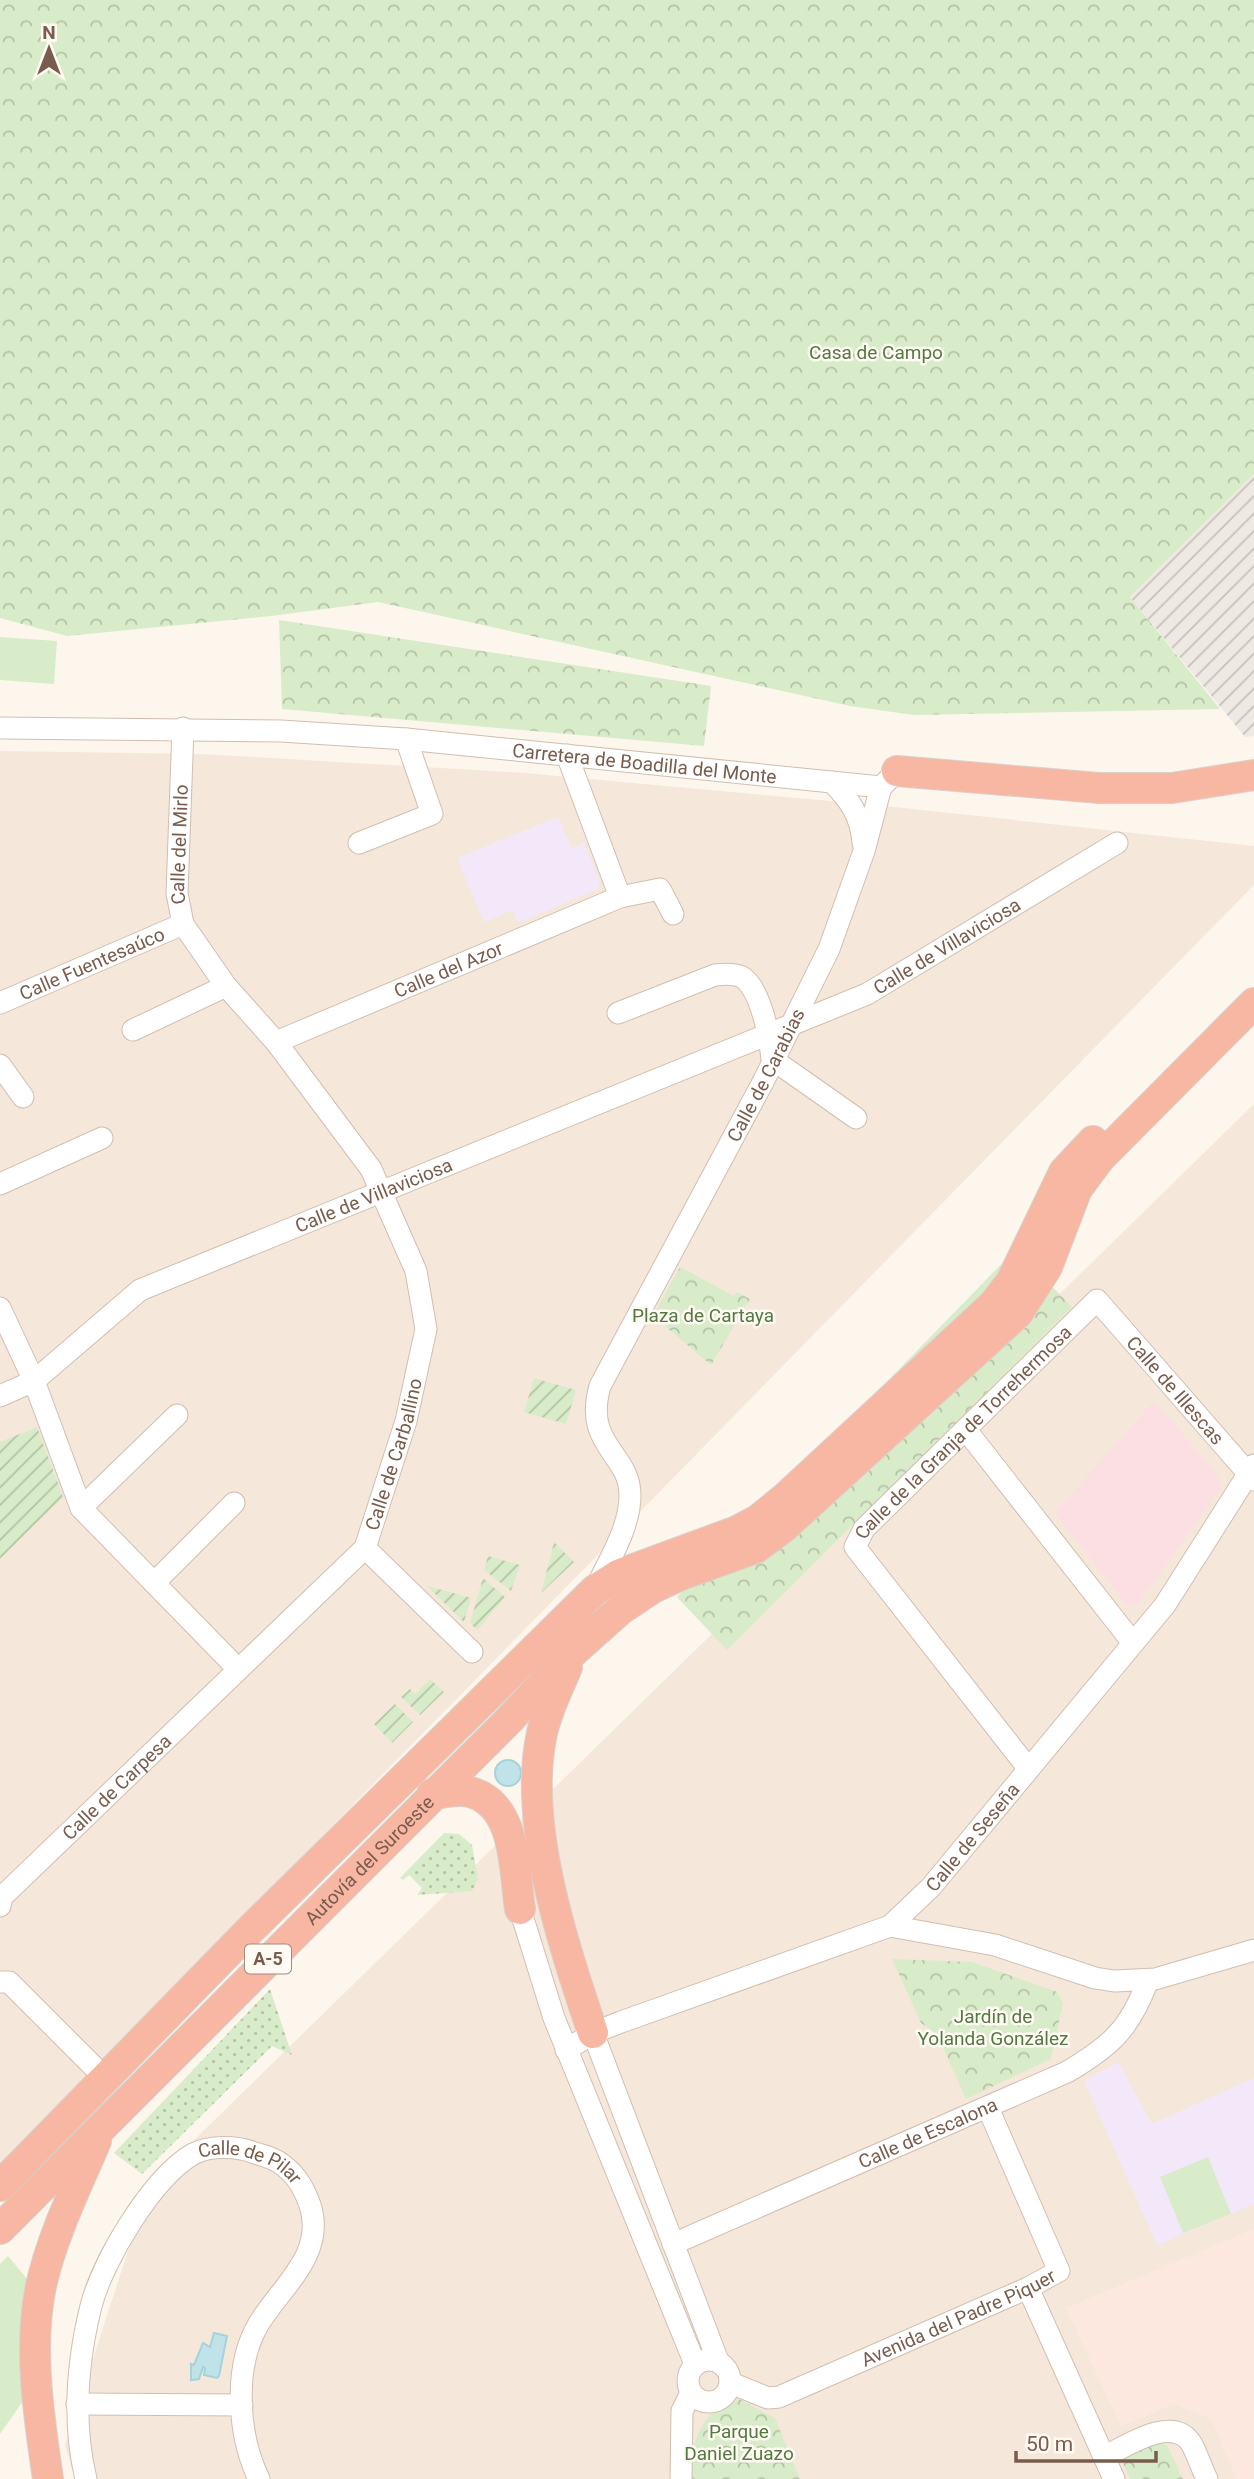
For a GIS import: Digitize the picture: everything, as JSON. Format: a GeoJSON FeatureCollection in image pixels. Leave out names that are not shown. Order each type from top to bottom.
{"type":"FeatureCollection","features":[{"type":"Feature","properties":{"kind":"highway"},"geometry":{"type":"LineString","coordinates":[[889,779],[1099,788],[1172,788],[1254,775]]}},
{"type":"Feature","properties":{"kind":"highway","name":"Autovía del Suroeste"},"geometry":{"type":"LineString","coordinates":[[0,2186],[251,1929],[595,1590],[620,1574],[737,1531],[758,1520],[993,1305],[1011,1282],[1051,1192],[1064,1172],[1254,980]]}},
{"type":"Feature","properties":{"kind":"highway","name":"Autovía del Suroeste"},"geometry":{"type":"LineString","coordinates":[[0,2229],[432,1794],[509,1720],[574,1651],[620,1610],[653,1588],[681,1575],[730,1560],[765,1541],[1018,1313],[1047,1267],[1077,1189],[1100,1158],[1254,1003]]}},
{"type":"Feature","properties":{"kind":"highway"},"geometry":{"type":"LineString","coordinates":[[574,1651],[542,1734],[540,1810],[557,1922],[593,2033]]}},
{"type":"Feature","properties":{"kind":"highway"},"geometry":{"type":"LineString","coordinates":[[432,1794],[468,1791],[491,1800],[506,1822],[520,1909]]}},
{"type":"Feature","properties":{"kind":"highway"},"geometry":{"type":"LineString","coordinates":[[513,1867],[546,1863]]}},
{"type":"Feature","properties":{"kind":"highway"},"geometry":{"type":"LineString","coordinates":[[48,2479],[38,2408],[37,2340],[41,2288],[58,2232],[103,2124]]}},
{"type":"Feature","properties":{"kind":"street","name":"Carretera de Boadilla del Monte"},"geometry":{"type":"LineString","coordinates":[[0,728],[281,731],[406,739],[821,780],[889,779]]}},
{"type":"Feature","properties":{"kind":"street","name":"Calle del Mirlo"},"geometry":{"type":"LineString","coordinates":[[183,729],[177,893],[183,924],[226,986],[276,1042],[371,1170],[382,1193]]}},
{"type":"Feature","properties":{"kind":"street"},"geometry":{"type":"LineString","coordinates":[[359,843],[432,814],[406,739]]}},
{"type":"Feature","properties":{"kind":"street"},"geometry":{"type":"LineString","coordinates":[[567,755],[620,897]]}},
{"type":"Feature","properties":{"kind":"street","name":"Calle de Carabias"},"geometry":{"type":"LineString","coordinates":[[595,1590],[628,1519],[630,1492],[624,1474],[598,1432],[596,1400],[619,1350],[701,1201],[829,949],[889,779]]}},
{"type":"Feature","properties":{"kind":"street"},"geometry":{"type":"LineString","coordinates":[[821,780],[848,799],[861,823],[864,851]]}},
{"type":"Feature","properties":{"kind":"street","name":"Calle de Villaviciosa"},"geometry":{"type":"LineString","coordinates":[[0,1396],[34,1381],[139,1290],[867,994],[1117,843]]}},
{"type":"Feature","properties":{"kind":"street","name":"Calle del Azor"},"geometry":{"type":"LineString","coordinates":[[276,1042],[620,897],[660,888],[673,914]]}},
{"type":"Feature","properties":{"kind":"street","name":"Calle Fuentesaúco"},"geometry":{"type":"LineString","coordinates":[[0,1003],[183,924]]}},
{"type":"Feature","properties":{"kind":"street"},"geometry":{"type":"LineString","coordinates":[[618,1013],[715,975],[730,974],[743,978],[752,989],[769,1032],[772,1059],[856,1118]]}},
{"type":"Feature","properties":{"kind":"street"},"geometry":{"type":"LineString","coordinates":[[133,1030],[226,986]]}},
{"type":"Feature","properties":{"kind":"street"},"geometry":{"type":"LineString","coordinates":[[0,1065],[23,1097]]}},
{"type":"Feature","properties":{"kind":"street"},"geometry":{"type":"LineString","coordinates":[[0,1184],[102,1138]]}},
{"type":"Feature","properties":{"kind":"street","name":"Calle de Carballino"},"geometry":{"type":"LineString","coordinates":[[237,1668],[365,1548],[407,1421],[426,1329],[416,1271],[382,1193]]}},
{"type":"Feature","properties":{"kind":"street","name":"Calle de la Granja de Torrehermosa"},"geometry":{"type":"LineString","coordinates":[[1028,1768],[855,1547],[864,1530],[1097,1300]]}},
{"type":"Feature","properties":{"kind":"street","name":"Calle de Illescas"},"geometry":{"type":"LineString","coordinates":[[1097,1300],[1252,1472]]}},
{"type":"Feature","properties":{"kind":"street"},"geometry":{"type":"LineString","coordinates":[[0,1308],[34,1381],[81,1508],[237,1668]]}},
{"type":"Feature","properties":{"kind":"street"},"geometry":{"type":"LineString","coordinates":[[81,1508],[177,1415]]}},
{"type":"Feature","properties":{"kind":"street"},"geometry":{"type":"LineString","coordinates":[[966,1430],[1133,1643]]}},
{"type":"Feature","properties":{"kind":"street","name":"Calle de Seseña"},"geometry":{"type":"LineString","coordinates":[[566,2050],[593,2033],[766,1968],[890,1926],[931,1887],[1165,1605],[1252,1472]]}},
{"type":"Feature","properties":{"kind":"street"},"geometry":{"type":"LineString","coordinates":[[154,1583],[234,1503]]}},
{"type":"Feature","properties":{"kind":"street"},"geometry":{"type":"LineString","coordinates":[[365,1548],[472,1653]]}},
{"type":"Feature","properties":{"kind":"street","name":"Calle de Carpesa"},"geometry":{"type":"LineString","coordinates":[[0,1906],[2,1897],[237,1668]]}},
{"type":"Feature","properties":{"kind":"street"},"geometry":{"type":"LineString","coordinates":[[520,1909],[566,2050],[695,2364]]}},
{"type":"Feature","properties":{"kind":"street"},"geometry":{"type":"LineString","coordinates":[[890,1926],[995,1945],[1095,1978],[1148,1980],[1254,1951]]}},
{"type":"Feature","properties":{"kind":"street","name":"Calle de Escalona"},"geometry":{"type":"LineString","coordinates":[[673,2244],[1067,2072],[1097,2055],[1125,2029],[1137,2010],[1148,1980]]}},
{"type":"Feature","properties":{"kind":"street"},"geometry":{"type":"LineString","coordinates":[[0,1982],[9,1982],[93,2066]]}},
{"type":"Feature","properties":{"kind":"street"},"geometry":{"type":"LineString","coordinates":[[593,2033],[718,2361],[728,2370],[731,2383],[726,2395],[715,2402],[702,2402],[691,2393],[687,2383],[689,2372],[695,2364],[706,2359],[718,2361]]}},
{"type":"Feature","properties":{"kind":"street","name":"Avenida del Padre Piquer"},"geometry":{"type":"LineString","coordinates":[[731,2383],[768,2398],[779,2397],[1028,2288],[1059,2271],[988,2108]]}},
{"type":"Feature","properties":{"kind":"street","name":"Calle de Pilar"},"geometry":{"type":"LineString","coordinates":[[86,2479],[77,2404],[92,2303],[122,2236],[155,2188],[194,2154],[230,2147],[248,2150],[283,2164],[303,2186],[314,2217],[312,2242],[304,2262],[257,2326],[247,2358],[242,2405],[249,2458],[259,2479]]}},
{"type":"Feature","properties":{"kind":"street"},"geometry":{"type":"LineString","coordinates":[[1028,2288],[1114,2479]]}},
{"type":"Feature","properties":{"kind":"street"},"geometry":{"type":"LineString","coordinates":[[681,2479],[682,2411],[691,2393]]}},
{"type":"Feature","properties":{"kind":"street"},"geometry":{"type":"LineString","coordinates":[[77,2404],[242,2405]]}},
{"type":"Feature","properties":{"kind":"street"},"geometry":{"type":"LineString","coordinates":[[1104,2456],[1162,2431],[1177,2432],[1190,2440],[1207,2479]]}},
{"type":"Feature","properties":{"kind":"shaded area"},"geometry":{"type":"Polygon","coordinates":[[[1254,474],[1254,736],[1245,737],[1130,597],[1254,474]]]}},
{"type":"Feature","properties":{"kind":"shaded area"},"geometry":{"type":"Polygon","coordinates":[[[0,751],[201,754],[525,773],[895,807],[1254,846],[1254,885],[0,2165],[0,751]]]}},
{"type":"Feature","properties":{"kind":"shaded area"},"geometry":{"type":"Polygon","coordinates":[[[558,817],[571,848],[584,843],[600,882],[597,889],[518,923],[513,910],[484,922],[457,858],[558,817]]]}},
{"type":"Feature","properties":{"kind":"shaded area"},"geometry":{"type":"Polygon","coordinates":[[[1254,1104],[1254,2479],[75,2479],[65,2445],[150,2183],[1254,1104]]]}},
{"type":"Feature","properties":{"kind":"shaded area"},"geometry":{"type":"Polygon","coordinates":[[[1154,1401],[1217,1475],[1221,1488],[1138,1603],[1132,1605],[1126,1603],[1055,1513],[1154,1401]]]}},
{"type":"Feature","properties":{"kind":"shaded area"},"geometry":{"type":"Polygon","coordinates":[[[1118,2062],[1152,2124],[1254,2078],[1254,2204],[1157,2245],[1084,2081],[1118,2062]]]}},
{"type":"Feature","properties":{"kind":"shaded area"},"geometry":{"type":"Polygon","coordinates":[[[1254,2229],[1254,2479],[1237,2479],[1211,2419],[1174,2404],[1121,2426],[1066,2308],[1254,2229]]]}},
{"type":"Feature","properties":{"kind":"green space","name":"Casa de Campo"},"geometry":{"type":"Polygon","coordinates":[[[0,0],[1254,0],[1254,474],[1130,597],[1220,709],[914,715],[850,706],[378,602],[271,616],[67,636],[0,618],[0,0]]]}},
{"type":"Feature","properties":{"kind":"green space"},"geometry":{"type":"Polygon","coordinates":[[[279,620],[711,686],[704,746],[282,709],[279,620]]]}},
{"type":"Feature","properties":{"kind":"green space"},"geometry":{"type":"Polygon","coordinates":[[[0,637],[57,641],[54,684],[0,680],[0,637]]]}},
{"type":"Feature","properties":{"kind":"green space"},"geometry":{"type":"Polygon","coordinates":[[[1016,1249],[1072,1307],[727,1650],[677,1597],[1016,1249]]]}},
{"type":"Feature","properties":{"kind":"green space","name":"Plaza de Cartaya"},"geometry":{"type":"Polygon","coordinates":[[[680,1267],[734,1296],[737,1292],[750,1299],[711,1365],[653,1316],[680,1267]]]}},
{"type":"Feature","properties":{"kind":"green space"},"geometry":{"type":"Polygon","coordinates":[[[534,1378],[576,1390],[566,1424],[524,1412],[534,1378]]]}},
{"type":"Feature","properties":{"kind":"green space"},"geometry":{"type":"Polygon","coordinates":[[[37,1427],[63,1497],[0,1559],[0,1442],[37,1427]]]}},
{"type":"Feature","properties":{"kind":"green space"},"geometry":{"type":"Polygon","coordinates":[[[554,1542],[574,1562],[541,1593],[554,1542]]]}},
{"type":"Feature","properties":{"kind":"green space"},"geometry":{"type":"Polygon","coordinates":[[[488,1556],[520,1565],[511,1591],[484,1570],[488,1556]]]}},
{"type":"Feature","properties":{"kind":"green space"},"geometry":{"type":"Polygon","coordinates":[[[483,1578],[505,1597],[477,1630],[470,1623],[483,1578]]]}},
{"type":"Feature","properties":{"kind":"green space"},"geometry":{"type":"Polygon","coordinates":[[[428,1587],[471,1598],[464,1622],[428,1587]]]}},
{"type":"Feature","properties":{"kind":"green space"},"geometry":{"type":"Polygon","coordinates":[[[430,1679],[444,1692],[420,1715],[401,1697],[410,1689],[415,1694],[430,1679]]]}},
{"type":"Feature","properties":{"kind":"green space"},"geometry":{"type":"Polygon","coordinates":[[[395,1704],[413,1722],[392,1743],[374,1724],[395,1704]]]}},
{"type":"Feature","properties":{"kind":"green space"},"geometry":{"type":"Polygon","coordinates":[[[444,1833],[459,1834],[472,1845],[478,1879],[472,1891],[417,1895],[422,1888],[409,1875],[403,1880],[400,1878],[444,1833]]]}},
{"type":"Feature","properties":{"kind":"green space","name":"Jardín de Yolanda González"},"geometry":{"type":"Polygon","coordinates":[[[892,1959],[972,1962],[1057,1992],[1063,2003],[1051,2059],[966,2099],[937,2034],[921,2023],[892,1959]]]}},
{"type":"Feature","properties":{"kind":"green space"},"geometry":{"type":"Polygon","coordinates":[[[270,1989],[292,2055],[272,2046],[142,2174],[114,2153],[270,1989]]]}},
{"type":"Feature","properties":{"kind":"green space"},"geometry":{"type":"Polygon","coordinates":[[[1208,2157],[1231,2214],[1183,2233],[1160,2177],[1208,2157]]]}},
{"type":"Feature","properties":{"kind":"green space"},"geometry":{"type":"Polygon","coordinates":[[[8,2256],[37,2291],[23,2401],[0,2434],[0,2264],[8,2256]]]}},
{"type":"Feature","properties":{"kind":"green space","name":"Parque Daniel Zuazo"},"geometry":{"type":"Polygon","coordinates":[[[739,2399],[775,2418],[800,2479],[692,2479],[690,2464],[694,2446],[705,2421],[720,2408],[739,2399]]]}},
{"type":"Feature","properties":{"kind":"green space"},"geometry":{"type":"Polygon","coordinates":[[[1156,2442],[1167,2445],[1183,2479],[1130,2479],[1121,2459],[1156,2442]]]}},
{"type":"Feature","properties":{"kind":"water"},"geometry":{"type":"Polygon","coordinates":[[[508,1760],[517,1764],[521,1773],[517,1782],[508,1786],[499,1782],[495,1773],[499,1764],[508,1760]]]}},
{"type":"Feature","properties":{"kind":"water"},"geometry":{"type":"Polygon","coordinates":[[[214,2333],[227,2336],[219,2376],[217,2378],[204,2375],[203,2367],[199,2379],[191,2380],[191,2364],[194,2365],[203,2343],[210,2347],[214,2333]]]}}]}
